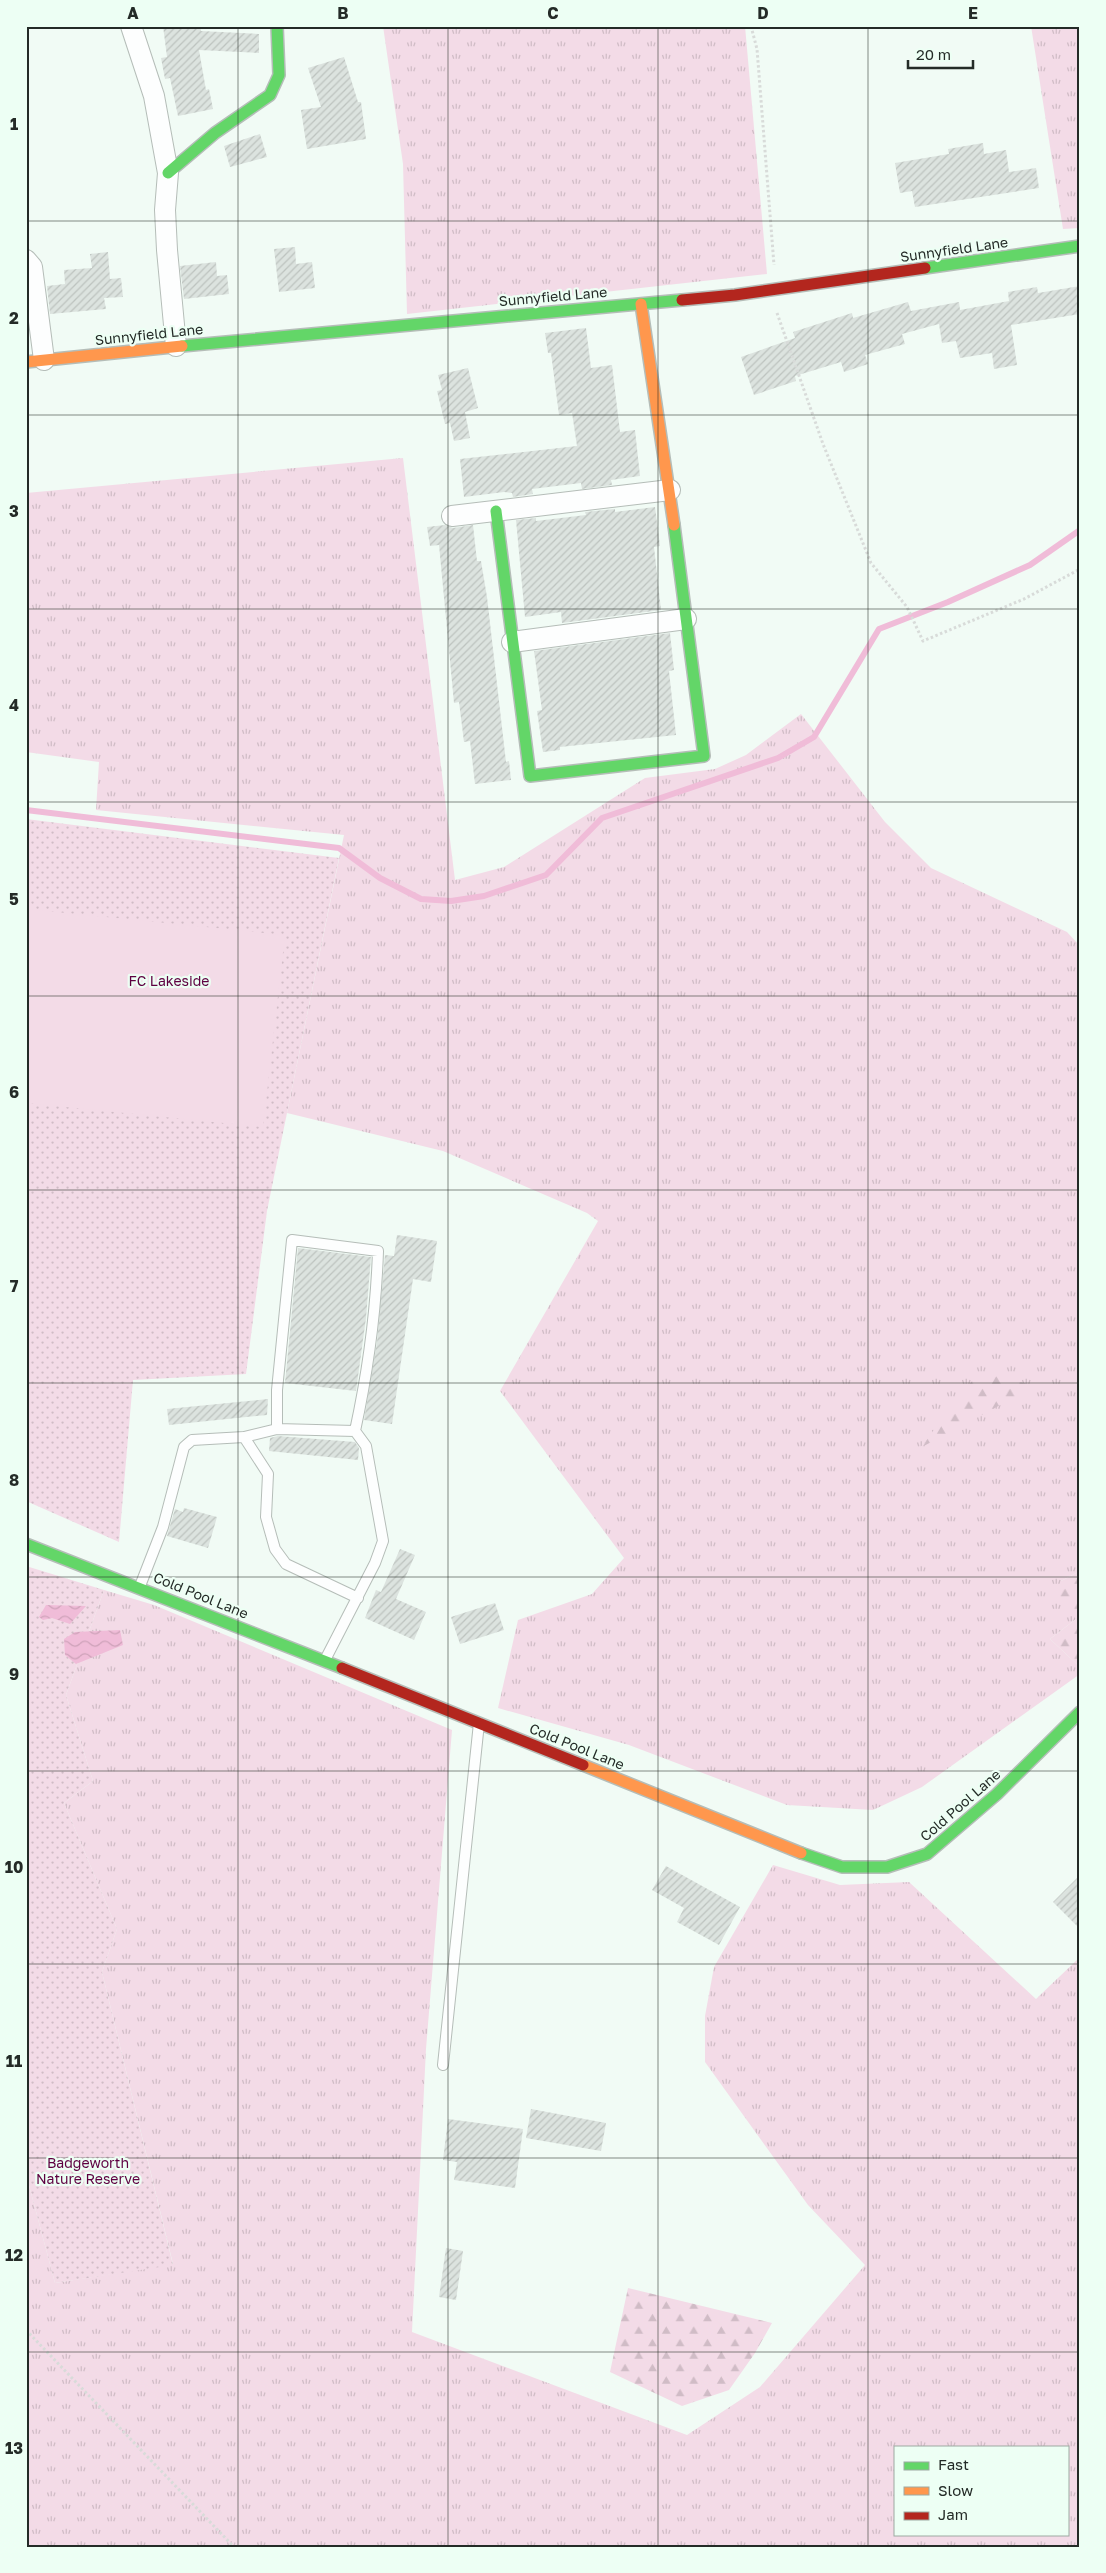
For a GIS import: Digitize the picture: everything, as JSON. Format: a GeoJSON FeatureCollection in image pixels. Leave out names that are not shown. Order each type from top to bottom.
{"type":"FeatureCollection","features":[{"type":"Feature","properties":{"kind":"street"},"geometry":{"type":"LineString","coordinates":[[131,26],[154,96],[168,173],[167,250],[176,346]]}},
{"type":"Feature","properties":{"kind":"street"},"geometry":{"type":"LineString","coordinates":[[168,173],[215,133],[270,95],[279,75],[277,26]]}},
{"type":"Feature","properties":{"kind":"street","name":"Sunnyfield Lane"},"geometry":{"type":"LineString","coordinates":[[35,361],[176,346],[641,304],[776,289],[1080,246]]}},
{"type":"Feature","properties":{"kind":"street"},"geometry":{"type":"LineString","coordinates":[[26,260],[32,267],[35,361]]}},
{"type":"Feature","properties":{"kind":"street"},"geometry":{"type":"LineString","coordinates":[[496,511],[530,776],[704,756],[670,490],[641,304]]}},
{"type":"Feature","properties":{"kind":"street"},"geometry":{"type":"LineString","coordinates":[[452,516],[670,490]]}},
{"type":"Feature","properties":{"kind":"street"},"geometry":{"type":"LineString","coordinates":[[512,642],[686,619]]}},
{"type":"Feature","properties":{"kind":"street","name":"Cold Pool Lane"},"geometry":{"type":"LineString","coordinates":[[26,1544],[140,1587],[479,1722],[786,1848],[842,1867],[888,1867],[927,1854],[997,1794],[1080,1712]]}},
{"type":"Feature","properties":{"kind":"lane"},"geometry":{"type":"LineString","coordinates":[[277,1429],[277,1390],[292,1240],[378,1251],[376,1300],[367,1374],[355,1431],[366,1446],[383,1541],[375,1563],[325,1661]]}},
{"type":"Feature","properties":{"kind":"lane"},"geometry":{"type":"LineString","coordinates":[[140,1587],[163,1528],[184,1447],[192,1440],[244,1437],[277,1429],[355,1431]]}},
{"type":"Feature","properties":{"kind":"lane"},"geometry":{"type":"LineString","coordinates":[[244,1437],[268,1474],[266,1517],[275,1549],[286,1564],[358,1598]]}},
{"type":"Feature","properties":{"kind":"lane"},"geometry":{"type":"LineString","coordinates":[[443,2065],[479,1722]]}},
{"type":"Feature","properties":{"kind":"path"},"geometry":{"type":"LineString","coordinates":[[752,26],[757,49],[776,289],[774,302],[823,444],[871,563],[907,607],[923,641],[1024,599],[1080,570]]}},
{"type":"Feature","properties":{"kind":"path"},"geometry":{"type":"LineString","coordinates":[[26,2330],[234,2547]]}},
{"type":"Feature","properties":{"kind":"green space"},"geometry":{"type":"Polygon","coordinates":[[[383,26],[745,26],[767,274],[407,314],[403,164],[383,26]]]}},
{"type":"Feature","properties":{"kind":"green space"},"geometry":{"type":"Polygon","coordinates":[[[1031,26],[1080,26],[1080,228],[1063,229],[1031,26]]]}},
{"type":"Feature","properties":{"kind":"green space"},"geometry":{"type":"Polygon","coordinates":[[[403,458],[455,880],[504,867],[645,778],[715,769],[746,755],[801,714],[885,822],[931,868],[1067,932],[1080,946],[1080,1571],[1061,1581],[1076,1619],[1050,1639],[1080,1667],[1080,1674],[922,1787],[873,1810],[787,1805],[629,1745],[498,1708],[518,1620],[592,1594],[624,1558],[500,1391],[598,1221],[587,1213],[443,1151],[287,1113],[344,835],[96,810],[99,762],[26,752],[26,493],[403,458]]]}},
{"type":"Feature","properties":{"kind":"green space","name":"FC Lakeside"},"geometry":{"type":"Polygon","coordinates":[[[26,819],[339,858],[267,1211],[246,1374],[133,1380],[119,1542],[26,1501],[26,819]]]}},
{"type":"Feature","properties":{"kind":"green space"},"geometry":{"type":"Polygon","coordinates":[[[26,909],[285,935],[263,1127],[26,1103],[26,909]]]}},
{"type":"Feature","properties":{"kind":"green space"},"geometry":{"type":"Polygon","coordinates":[[[979,1372],[1036,1386],[920,1448],[979,1372]]]}},
{"type":"Feature","properties":{"kind":"green space","name":"Badgeworth Nature Reserve"},"geometry":{"type":"Polygon","coordinates":[[[26,1566],[104,1590],[66,1695],[93,1781],[64,1803],[117,1929],[102,1972],[173,2265],[55,2283],[26,2174],[26,1566]]]}},
{"type":"Feature","properties":{"kind":"green space"},"geometry":{"type":"Polygon","coordinates":[[[1080,1571],[1080,1667],[1050,1639],[1076,1619],[1056,1593],[1061,1581],[1080,1571]]]}},
{"type":"Feature","properties":{"kind":"green space"},"geometry":{"type":"Polygon","coordinates":[[[104,1590],[154,1605],[452,1730],[426,2049],[412,2332],[687,2435],[760,2387],[865,2265],[808,2205],[705,2062],[705,2016],[714,1967],[773,1865],[840,1885],[909,1882],[1036,1999],[1080,1957],[1080,2547],[26,2547],[26,2174],[55,2283],[173,2264],[102,1972],[117,1929],[64,1803],[93,1781],[66,1695],[104,1590]]]}},
{"type":"Feature","properties":{"kind":"green space"},"geometry":{"type":"Polygon","coordinates":[[[628,2288],[772,2323],[755,2353],[729,2390],[682,2406],[610,2372],[628,2288]]]}},
{"type":"Feature","properties":{"kind":"water"},"geometry":{"type":"Polygon","coordinates":[[[46,1605],[86,1606],[70,1624],[52,1618],[43,1620],[39,1617],[46,1605]]]}},
{"type":"Feature","properties":{"kind":"water"},"geometry":{"type":"Polygon","coordinates":[[[120,1630],[123,1645],[76,1664],[65,1655],[64,1639],[75,1632],[120,1630]]]}},
{"type":"Feature","properties":{"kind":"building"},"geometry":{"type":"Polygon","coordinates":[[[163,26],[200,26],[201,31],[259,34],[259,53],[199,50],[206,90],[209,89],[213,109],[178,116],[170,78],[165,79],[161,58],[167,57],[163,26]]]}},
{"type":"Feature","properties":{"kind":"building"},"geometry":{"type":"Polygon","coordinates":[[[344,57],[358,102],[361,102],[366,139],[307,149],[301,110],[321,107],[308,68],[344,57]]]}},
{"type":"Feature","properties":{"kind":"building"},"geometry":{"type":"Polygon","coordinates":[[[260,134],[267,157],[230,167],[224,146],[260,134]]]}},
{"type":"Feature","properties":{"kind":"building"},"geometry":{"type":"Polygon","coordinates":[[[983,143],[984,154],[1006,150],[1009,172],[1036,168],[1039,188],[915,207],[912,191],[900,193],[895,163],[949,154],[948,149],[983,143]]]}},
{"type":"Feature","properties":{"kind":"building"},"geometry":{"type":"Polygon","coordinates":[[[295,247],[296,264],[312,262],[315,288],[279,292],[274,249],[295,247]]]}},
{"type":"Feature","properties":{"kind":"building"},"geometry":{"type":"Polygon","coordinates":[[[108,252],[110,279],[121,278],[123,297],[104,298],[106,309],[50,314],[47,286],[65,284],[64,270],[92,268],[90,254],[108,252]]]}},
{"type":"Feature","properties":{"kind":"building"},"geometry":{"type":"Polygon","coordinates":[[[216,262],[217,276],[227,275],[229,294],[184,299],[180,266],[216,262]]]}},
{"type":"Feature","properties":{"kind":"building"},"geometry":{"type":"Polygon","coordinates":[[[1080,286],[1080,314],[1011,325],[1017,365],[994,369],[992,353],[960,358],[956,341],[942,343],[939,324],[902,334],[905,344],[865,355],[868,364],[844,372],[841,362],[795,376],[796,381],[754,395],[741,357],[795,338],[793,332],[852,313],[853,318],[908,302],[911,311],[959,302],[960,310],[1009,301],[1008,292],[1037,287],[1038,293],[1080,286]]]}},
{"type":"Feature","properties":{"kind":"building"},"geometry":{"type":"Polygon","coordinates":[[[586,328],[591,368],[612,365],[620,432],[635,430],[640,476],[611,480],[612,485],[582,489],[581,483],[532,489],[533,494],[513,497],[512,493],[504,492],[464,497],[460,459],[577,446],[572,413],[559,415],[551,353],[548,353],[545,333],[586,328]]]}},
{"type":"Feature","properties":{"kind":"building"},"geometry":{"type":"Polygon","coordinates":[[[468,368],[478,408],[465,412],[470,438],[454,441],[450,423],[445,424],[437,391],[442,390],[438,375],[468,368]]]}},
{"type":"Feature","properties":{"kind":"building"},"geometry":{"type":"Polygon","coordinates":[[[655,507],[660,546],[654,547],[661,610],[562,623],[561,612],[525,617],[516,520],[536,518],[536,521],[586,515],[585,512],[615,509],[615,512],[655,507]]]}},
{"type":"Feature","properties":{"kind":"building"},"geometry":{"type":"Polygon","coordinates":[[[445,525],[453,528],[473,525],[477,561],[481,561],[487,597],[506,762],[509,761],[511,780],[475,784],[470,741],[464,742],[459,702],[454,703],[439,545],[430,546],[427,527],[445,525]]]}},
{"type":"Feature","properties":{"kind":"building"},"geometry":{"type":"Polygon","coordinates":[[[670,633],[674,670],[669,671],[676,735],[560,747],[560,750],[543,752],[537,711],[542,710],[534,651],[670,633]]]}},
{"type":"Feature","properties":{"kind":"building"},"geometry":{"type":"Polygon","coordinates":[[[397,1235],[437,1241],[431,1282],[413,1279],[392,1424],[364,1420],[377,1342],[385,1255],[394,1256],[397,1235]]]}},
{"type":"Feature","properties":{"kind":"building"},"geometry":{"type":"Polygon","coordinates":[[[298,1248],[371,1257],[366,1318],[356,1391],[285,1383],[298,1248]]]}},
{"type":"Feature","properties":{"kind":"building"},"geometry":{"type":"Polygon","coordinates":[[[268,1399],[267,1415],[169,1425],[167,1409],[268,1399]]]}},
{"type":"Feature","properties":{"kind":"building"},"geometry":{"type":"Polygon","coordinates":[[[278,1436],[355,1442],[359,1448],[358,1460],[269,1451],[270,1438],[278,1436]]]}},
{"type":"Feature","properties":{"kind":"building"},"geometry":{"type":"Polygon","coordinates":[[[184,1508],[217,1517],[208,1548],[167,1536],[175,1509],[183,1512],[184,1508]]]}},
{"type":"Feature","properties":{"kind":"building"},"geometry":{"type":"Polygon","coordinates":[[[400,1549],[415,1555],[396,1599],[426,1612],[414,1640],[365,1618],[376,1590],[381,1592],[400,1549]]]}},
{"type":"Feature","properties":{"kind":"building"},"geometry":{"type":"Polygon","coordinates":[[[495,1603],[504,1630],[460,1644],[451,1617],[495,1603]]]}},
{"type":"Feature","properties":{"kind":"building"},"geometry":{"type":"Polygon","coordinates":[[[666,1866],[740,1907],[719,1945],[677,1922],[684,1908],[652,1890],[666,1866]]]}},
{"type":"Feature","properties":{"kind":"building"},"geometry":{"type":"Polygon","coordinates":[[[1080,1875],[1080,1929],[1053,1902],[1080,1875]]]}},
{"type":"Feature","properties":{"kind":"building"},"geometry":{"type":"Polygon","coordinates":[[[531,2109],[606,2123],[601,2151],[526,2138],[531,2109]]]}},
{"type":"Feature","properties":{"kind":"building"},"geometry":{"type":"Polygon","coordinates":[[[448,2119],[523,2129],[515,2188],[454,2180],[457,2162],[443,2160],[448,2119]]]}},
{"type":"Feature","properties":{"kind":"building"},"geometry":{"type":"Polygon","coordinates":[[[446,2248],[463,2251],[456,2300],[439,2297],[446,2248]]]}},
{"type":"Feature","properties":{"kind":"waterway"},"geometry":{"type":"LineString","coordinates":[[26,810],[339,848],[380,878],[421,899],[451,901],[484,896],[546,875],[602,818],[778,758],[814,737],[879,629],[948,602],[1030,565],[1080,530]]}},
{"type":"Feature","properties":{"kind":"traffic: fast"},"geometry":{"type":"LineString","coordinates":[[168,173],[215,133],[270,95],[279,75],[277,26]]}},
{"type":"Feature","properties":{"kind":"traffic: fast"},"geometry":{"type":"LineString","coordinates":[[925,268],[1080,246]]}},
{"type":"Feature","properties":{"kind":"traffic: fast"},"geometry":{"type":"LineString","coordinates":[[182,346],[682,300]]}},
{"type":"Feature","properties":{"kind":"traffic: fast"},"geometry":{"type":"LineString","coordinates":[[496,511],[530,776],[704,756],[674,525]]}},
{"type":"Feature","properties":{"kind":"traffic: fast"},"geometry":{"type":"LineString","coordinates":[[26,1544],[342,1668]]}},
{"type":"Feature","properties":{"kind":"traffic: fast"},"geometry":{"type":"LineString","coordinates":[[801,1853],[842,1867],[887,1867],[927,1854],[997,1794],[1080,1712]]}},
{"type":"Feature","properties":{"kind":"traffic: slow"},"geometry":{"type":"LineString","coordinates":[[641,304],[674,525]]}},
{"type":"Feature","properties":{"kind":"traffic: slow"},"geometry":{"type":"LineString","coordinates":[[26,362],[182,346]]}},
{"type":"Feature","properties":{"kind":"traffic: slow"},"geometry":{"type":"LineString","coordinates":[[583,1765],[801,1853]]}},
{"type":"Feature","properties":{"kind":"traffic: jam"},"geometry":{"type":"LineString","coordinates":[[682,300],[735,295],[925,268]]}},
{"type":"Feature","properties":{"kind":"traffic: jam"},"geometry":{"type":"LineString","coordinates":[[342,1668],[583,1765]]}}]}
